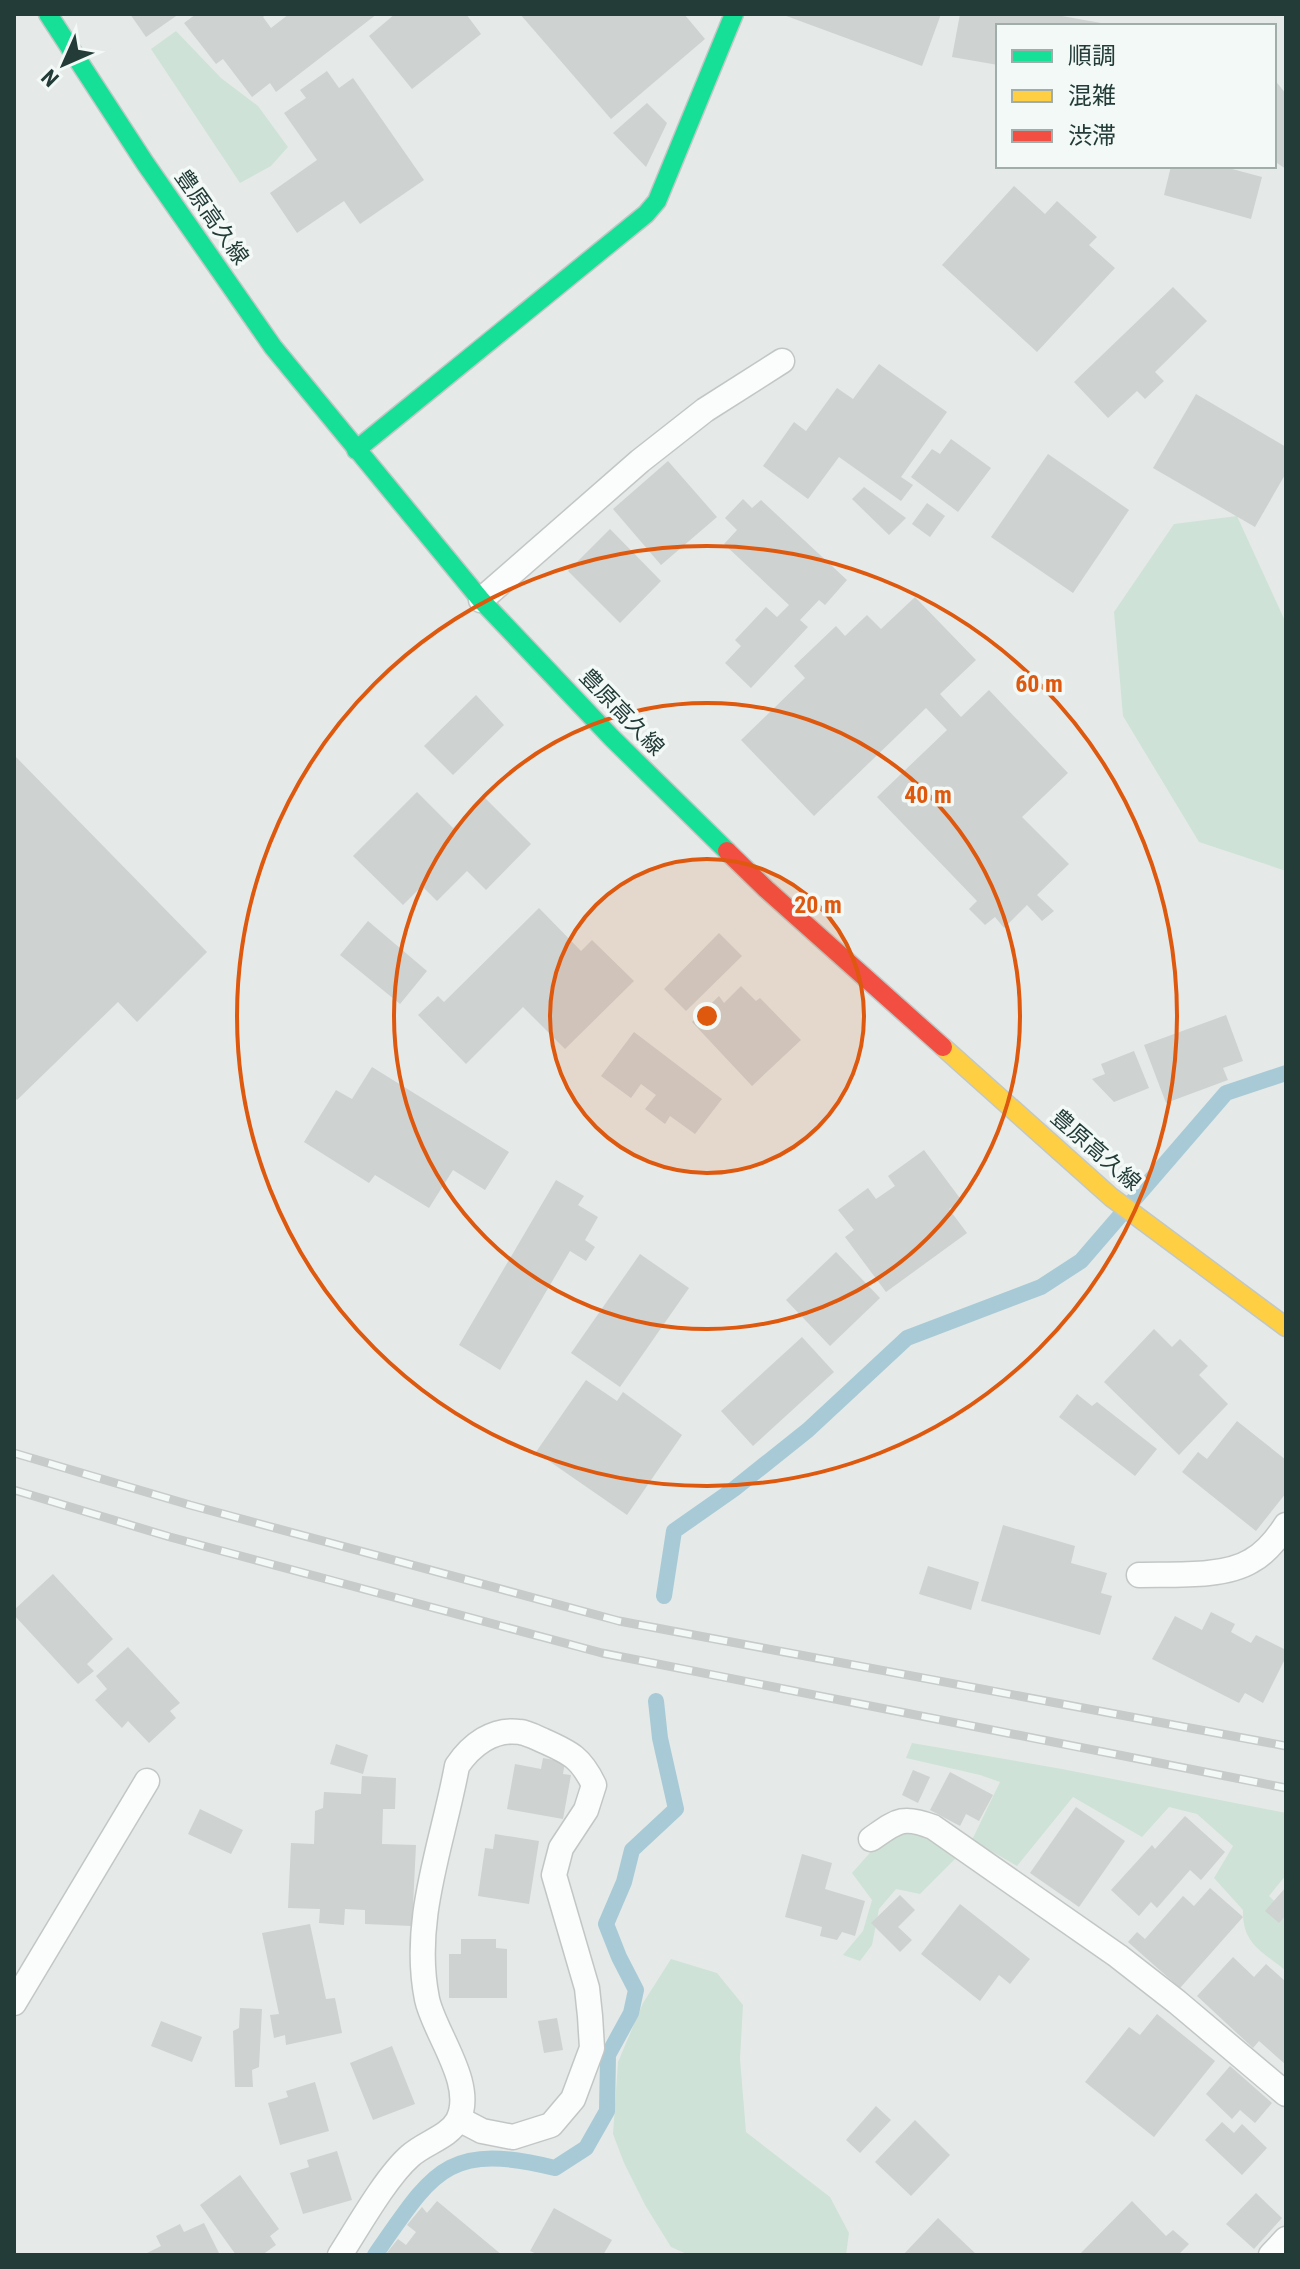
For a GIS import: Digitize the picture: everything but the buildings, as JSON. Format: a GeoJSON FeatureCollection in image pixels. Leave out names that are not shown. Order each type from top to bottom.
{"type":"FeatureCollection","features":[{"type":"Feature","properties":{"kind":"main road","name":"豊原高久線"},"geometry":{"type":"LineString","coordinates":[[48,14],[145,163],[273,347],[481,600],[612,738],[766,889],[1111,1197],[1286,1327]]}},
{"type":"Feature","properties":{"kind":"main road"},"geometry":{"type":"LineString","coordinates":[[356,450],[646,214],[657,201],[734,14]]}},
{"type":"Feature","properties":{"kind":"lane"},"geometry":{"type":"LineString","coordinates":[[481,600],[640,461],[705,410],[782,361]]}},
{"type":"Feature","properties":{"kind":"lane"},"geometry":{"type":"LineString","coordinates":[[1139,1575],[1229,1569],[1251,1561],[1275,1541],[1286,1525]]}},
{"type":"Feature","properties":{"kind":"lane"},"geometry":{"type":"LineString","coordinates":[[340,2255],[409,2156],[450,2130],[459,2119],[462,2099],[455,2064],[427,2001],[423,1956],[426,1903],[457,1766],[468,1751],[480,1742],[498,1733],[521,1732],[566,1751],[584,1764],[594,1785],[586,1810],[561,1848],[554,1875],[587,1988],[592,2048],[573,2099],[551,2125],[513,2137],[482,2131],[459,2119]]}},
{"type":"Feature","properties":{"kind":"lane"},"geometry":{"type":"LineString","coordinates":[[14,2003],[147,1781]]}},
{"type":"Feature","properties":{"kind":"lane"},"geometry":{"type":"LineString","coordinates":[[871,1839],[897,1821],[911,1818],[933,1827],[1118,1956],[1286,2094]]}},
{"type":"Feature","properties":{"kind":"lane"},"geometry":{"type":"LineString","coordinates":[[1271,2255],[1286,2239]]}},
{"type":"Feature","properties":{"kind":"green space"},"geometry":{"type":"Polygon","coordinates":[[[176,31],[221,78],[258,106],[288,147],[271,166],[240,183],[151,49],[176,31]]]}},
{"type":"Feature","properties":{"kind":"green space"},"geometry":{"type":"Polygon","coordinates":[[[1237,516],[1286,623],[1286,871],[1199,842],[1123,716],[1114,612],[1174,524],[1237,516]]]}},
{"type":"Feature","properties":{"kind":"green space"},"geometry":{"type":"Polygon","coordinates":[[[912,1743],[1286,1813],[1286,1875],[1269,1896],[1286,1912],[1286,1971],[1255,1946],[1246,1931],[1243,1910],[1214,1878],[1233,1846],[1197,1814],[1169,1807],[1142,1837],[1073,1797],[1017,1866],[972,1840],[1000,1782],[906,1758],[912,1743]]]}},
{"type":"Feature","properties":{"kind":"green space"},"geometry":{"type":"Polygon","coordinates":[[[907,1829],[924,1830],[960,1854],[920,1894],[896,1889],[879,1909],[872,1945],[860,1961],[843,1955],[863,1931],[872,1900],[852,1873],[876,1846],[907,1829]]]}},
{"type":"Feature","properties":{"kind":"green space"},"geometry":{"type":"Polygon","coordinates":[[[671,1959],[717,1973],[743,2005],[740,2059],[746,2132],[830,2197],[849,2233],[846,2255],[689,2255],[671,2247],[645,2205],[613,2134],[618,2062],[643,2003],[671,1959]]]}},
{"type":"Feature","properties":{"kind":"waterway"},"geometry":{"type":"LineString","coordinates":[[664,1596],[674,1531],[734,1489],[808,1430],[907,1338],[1041,1287],[1081,1261],[1226,1093],[1286,1073]]}},
{"type":"Feature","properties":{"kind":"waterway"},"geometry":{"type":"LineString","coordinates":[[375,2255],[412,2203],[446,2170],[465,2162],[489,2159],[555,2168],[586,2148],[607,2111],[608,2055],[631,2013],[636,1990],[606,1924],[624,1882],[632,1850],[676,1809],[660,1738],[656,1701]]}},
{"type":"Feature","properties":{"kind":"railway"},"geometry":{"type":"LineString","coordinates":[[14,1453],[190,1505],[619,1621],[1286,1746]]}},
{"type":"Feature","properties":{"kind":"railway"},"geometry":{"type":"LineString","coordinates":[[14,1490],[170,1537],[602,1653],[1286,1788]]}},
{"type":"Feature","properties":{"kind":"traffic: fast"},"geometry":{"type":"LineString","coordinates":[[48,14],[145,163],[273,347],[481,600],[612,738],[727,851]]}},
{"type":"Feature","properties":{"kind":"traffic: fast"},"geometry":{"type":"LineString","coordinates":[[356,450],[646,214],[657,201],[734,14]]}},
{"type":"Feature","properties":{"kind":"traffic: slow"},"geometry":{"type":"LineString","coordinates":[[943,1047],[1111,1197],[1286,1327]]}},
{"type":"Feature","properties":{"kind":"traffic: jam"},"geometry":{"type":"LineString","coordinates":[[727,851],[943,1047]]}}]}
